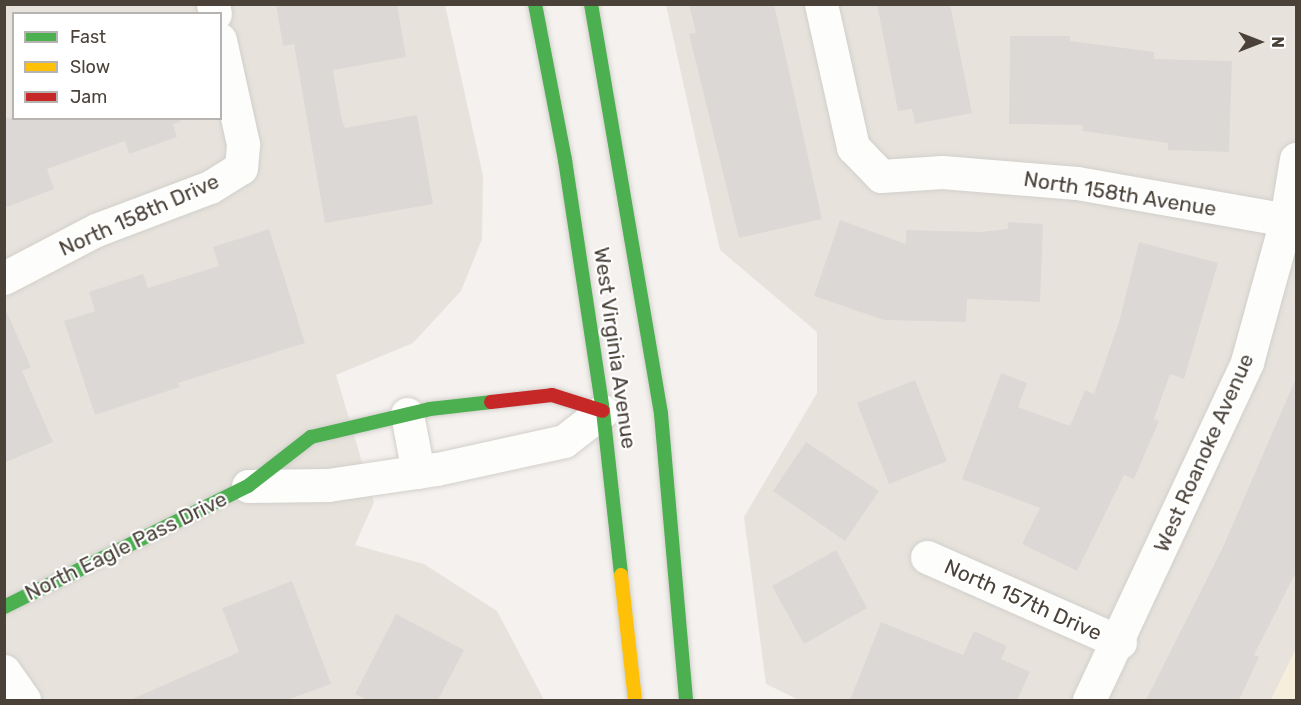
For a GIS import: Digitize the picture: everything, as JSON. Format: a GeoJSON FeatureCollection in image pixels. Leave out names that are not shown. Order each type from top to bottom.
{"type":"FeatureCollection","features":[{"type":"Feature","properties":{"kind":"main road","name":"West Virginia Avenue"},"geometry":{"type":"LineString","coordinates":[[535,4],[566,160],[603,411],[635,700]]}},
{"type":"Feature","properties":{"kind":"main road","name":"West Virginia Avenue"},"geometry":{"type":"LineString","coordinates":[[591,4],[661,414],[686,700]]}},
{"type":"Feature","properties":{"kind":"main road","name":"North Eagle Pass Drive"},"geometry":{"type":"LineString","coordinates":[[4,607],[249,486],[311,437],[407,414],[552,395],[603,411]]}},
{"type":"Feature","properties":{"kind":"street","name":"North 158th Avenue"},"geometry":{"type":"LineString","coordinates":[[821,4],[853,147],[881,176],[942,172],[1077,183],[1286,220]]}},
{"type":"Feature","properties":{"kind":"street","name":"North 158th Drive"},"geometry":{"type":"LineString","coordinates":[[4,278],[96,230],[210,187],[241,168],[243,144],[222,49]]}},
{"type":"Feature","properties":{"kind":"street","name":"West Roanoke Avenue"},"geometry":{"type":"LineString","coordinates":[[1089,700],[1120,642],[1247,362],[1286,220],[1296,159]]}},
{"type":"Feature","properties":{"kind":"street","name":"North Eagle Pass Drive"},"geometry":{"type":"LineString","coordinates":[[249,486],[328,485],[418,472],[564,441],[603,411]]}},
{"type":"Feature","properties":{"kind":"street"},"geometry":{"type":"LineString","coordinates":[[407,414],[418,472]]}},
{"type":"Feature","properties":{"kind":"street","name":"North 157th Drive"},"geometry":{"type":"LineString","coordinates":[[927,557],[959,574],[1120,642]]}},
{"type":"Feature","properties":{"kind":"street"},"geometry":{"type":"LineString","coordinates":[[4,671],[24,700]]}},
{"type":"Feature","properties":{"kind":"shaded area"},"geometry":{"type":"Polygon","coordinates":[[[4,5],[445,5],[483,176],[482,239],[461,291],[413,343],[336,375],[374,502],[355,545],[424,564],[497,611],[544,700],[5,700],[4,5]]]}},
{"type":"Feature","properties":{"kind":"shaded area"},"geometry":{"type":"Polygon","coordinates":[[[666,5],[1296,5],[1296,649],[1271,700],[799,700],[766,684],[744,517],[817,393],[817,332],[720,250],[666,5]]]}},
{"type":"Feature","properties":{"kind":"sand"},"geometry":{"type":"Polygon","coordinates":[[[1296,649],[1296,700],[1271,700],[1296,649]]]}},
{"type":"Feature","properties":{"kind":"building"},"geometry":{"type":"Polygon","coordinates":[[[276,4],[397,4],[406,57],[333,70],[341,116],[345,128],[417,115],[433,204],[325,223],[294,44],[283,46],[276,4]]]}},
{"type":"Feature","properties":{"kind":"building"},"geometry":{"type":"Polygon","coordinates":[[[689,4],[774,4],[822,219],[739,238],[689,34],[696,33],[689,4]]]}},
{"type":"Feature","properties":{"kind":"building"},"geometry":{"type":"Polygon","coordinates":[[[877,4],[950,4],[972,113],[915,124],[912,109],[898,111],[877,4]]]}},
{"type":"Feature","properties":{"kind":"building"},"geometry":{"type":"Polygon","coordinates":[[[1010,36],[1070,36],[1070,41],[1154,52],[1154,59],[1232,61],[1229,152],[1168,150],[1168,143],[1082,131],[1083,125],[1009,124],[1010,36]]]}},
{"type":"Feature","properties":{"kind":"building"},"geometry":{"type":"Polygon","coordinates":[[[4,118],[12,118],[12,120],[180,120],[173,124],[177,137],[129,154],[125,141],[47,169],[54,189],[4,208],[4,118]]]}},
{"type":"Feature","properties":{"kind":"building"},"geometry":{"type":"Polygon","coordinates":[[[840,220],[906,244],[906,230],[981,232],[1008,229],[1008,222],[1043,224],[1040,302],[967,299],[966,322],[884,320],[814,296],[840,220]]]}},
{"type":"Feature","properties":{"kind":"building"},"geometry":{"type":"Polygon","coordinates":[[[269,229],[305,343],[178,383],[180,387],[95,415],[64,321],[95,311],[89,292],[143,274],[148,288],[219,266],[213,247],[269,229]]]}},
{"type":"Feature","properties":{"kind":"building"},"geometry":{"type":"Polygon","coordinates":[[[1139,242],[1218,263],[1184,379],[1170,374],[1154,419],[1159,421],[1134,479],[1124,475],[1077,571],[1022,544],[1040,508],[962,479],[1001,373],[1027,383],[1018,407],[1070,426],[1085,390],[1094,394],[1119,322],[1139,242]]]}},
{"type":"Feature","properties":{"kind":"building"},"geometry":{"type":"Polygon","coordinates":[[[4,306],[31,367],[22,371],[53,442],[4,463],[4,306]]]}},
{"type":"Feature","properties":{"kind":"building"},"geometry":{"type":"Polygon","coordinates":[[[1296,378],[1296,572],[1254,655],[1259,657],[1239,700],[1146,700],[1223,547],[1296,378]]]}},
{"type":"Feature","properties":{"kind":"building"},"geometry":{"type":"Polygon","coordinates":[[[915,380],[947,461],[889,484],[857,403],[915,380]]]}},
{"type":"Feature","properties":{"kind":"building"},"geometry":{"type":"Polygon","coordinates":[[[806,442],[879,491],[845,541],[773,491],[806,442]]]}},
{"type":"Feature","properties":{"kind":"building"},"geometry":{"type":"Polygon","coordinates":[[[836,550],[867,608],[804,644],[772,586],[836,550]]]}},
{"type":"Feature","properties":{"kind":"building"},"geometry":{"type":"Polygon","coordinates":[[[292,581],[331,684],[287,700],[130,700],[239,652],[222,608],[292,581]]]}},
{"type":"Feature","properties":{"kind":"building"},"geometry":{"type":"Polygon","coordinates":[[[396,614],[464,650],[438,700],[367,700],[355,694],[396,614]]]}},
{"type":"Feature","properties":{"kind":"building"},"geometry":{"type":"Polygon","coordinates":[[[881,622],[963,655],[974,631],[1007,646],[1001,659],[1030,672],[1017,700],[850,700],[881,622]]]}},
{"type":"Feature","properties":{"kind":"traffic: fast"},"geometry":{"type":"LineString","coordinates":[[535,4],[565,160],[603,411],[621,575]]}},
{"type":"Feature","properties":{"kind":"traffic: fast"},"geometry":{"type":"LineString","coordinates":[[591,4],[661,414],[686,700]]}},
{"type":"Feature","properties":{"kind":"traffic: fast"},"geometry":{"type":"LineString","coordinates":[[4,607],[248,486],[311,437],[430,409],[491,402]]}},
{"type":"Feature","properties":{"kind":"traffic: slow"},"geometry":{"type":"LineString","coordinates":[[621,575],[635,700]]}},
{"type":"Feature","properties":{"kind":"traffic: jam"},"geometry":{"type":"LineString","coordinates":[[491,402],[552,395],[603,411]]}}]}
